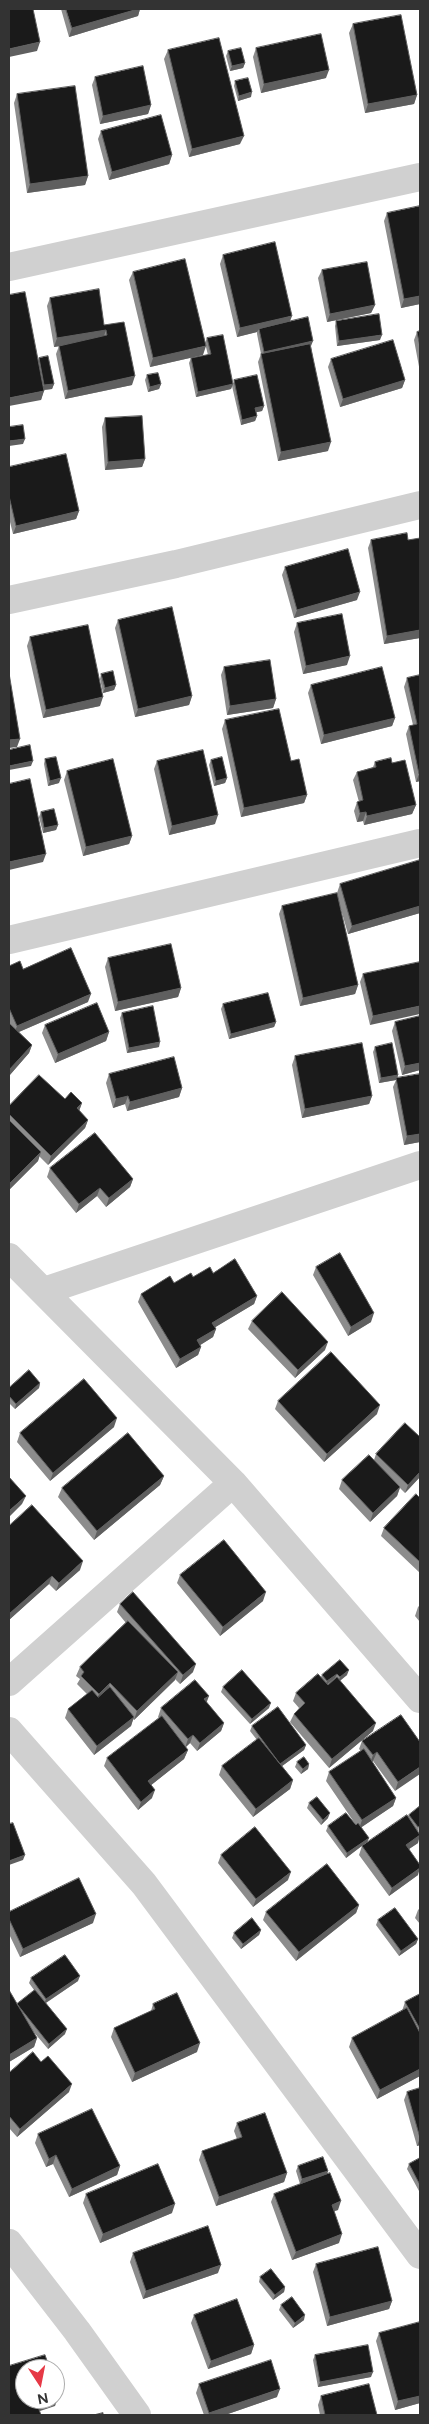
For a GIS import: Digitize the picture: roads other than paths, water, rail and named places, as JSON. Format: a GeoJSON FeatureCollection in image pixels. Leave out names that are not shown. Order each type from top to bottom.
{"type":"FeatureCollection","features":[{"type":"Feature","properties":{"kind":"street"},"geometry":{"type":"LineString","coordinates":[[9,267],[420,178]]}},
{"type":"Feature","properties":{"kind":"street"},"geometry":{"type":"LineString","coordinates":[[9,600],[176,564],[420,505]]}},
{"type":"Feature","properties":{"kind":"street"},"geometry":{"type":"LineString","coordinates":[[9,940],[420,843]]}},
{"type":"Feature","properties":{"kind":"street"},"geometry":{"type":"LineString","coordinates":[[44,1291],[420,1166]]}},
{"type":"Feature","properties":{"kind":"street"},"geometry":{"type":"LineString","coordinates":[[9,1257],[233,1483],[420,1699]]}},
{"type":"Feature","properties":{"kind":"street"},"geometry":{"type":"LineString","coordinates":[[9,1682],[233,1483]]}},
{"type":"Feature","properties":{"kind":"street"},"geometry":{"type":"LineString","coordinates":[[9,1731],[144,1884],[420,2255]]}},
{"type":"Feature","properties":{"kind":"street"},"geometry":{"type":"LineString","coordinates":[[9,2243],[77,2331],[137,2415]]}}]}
